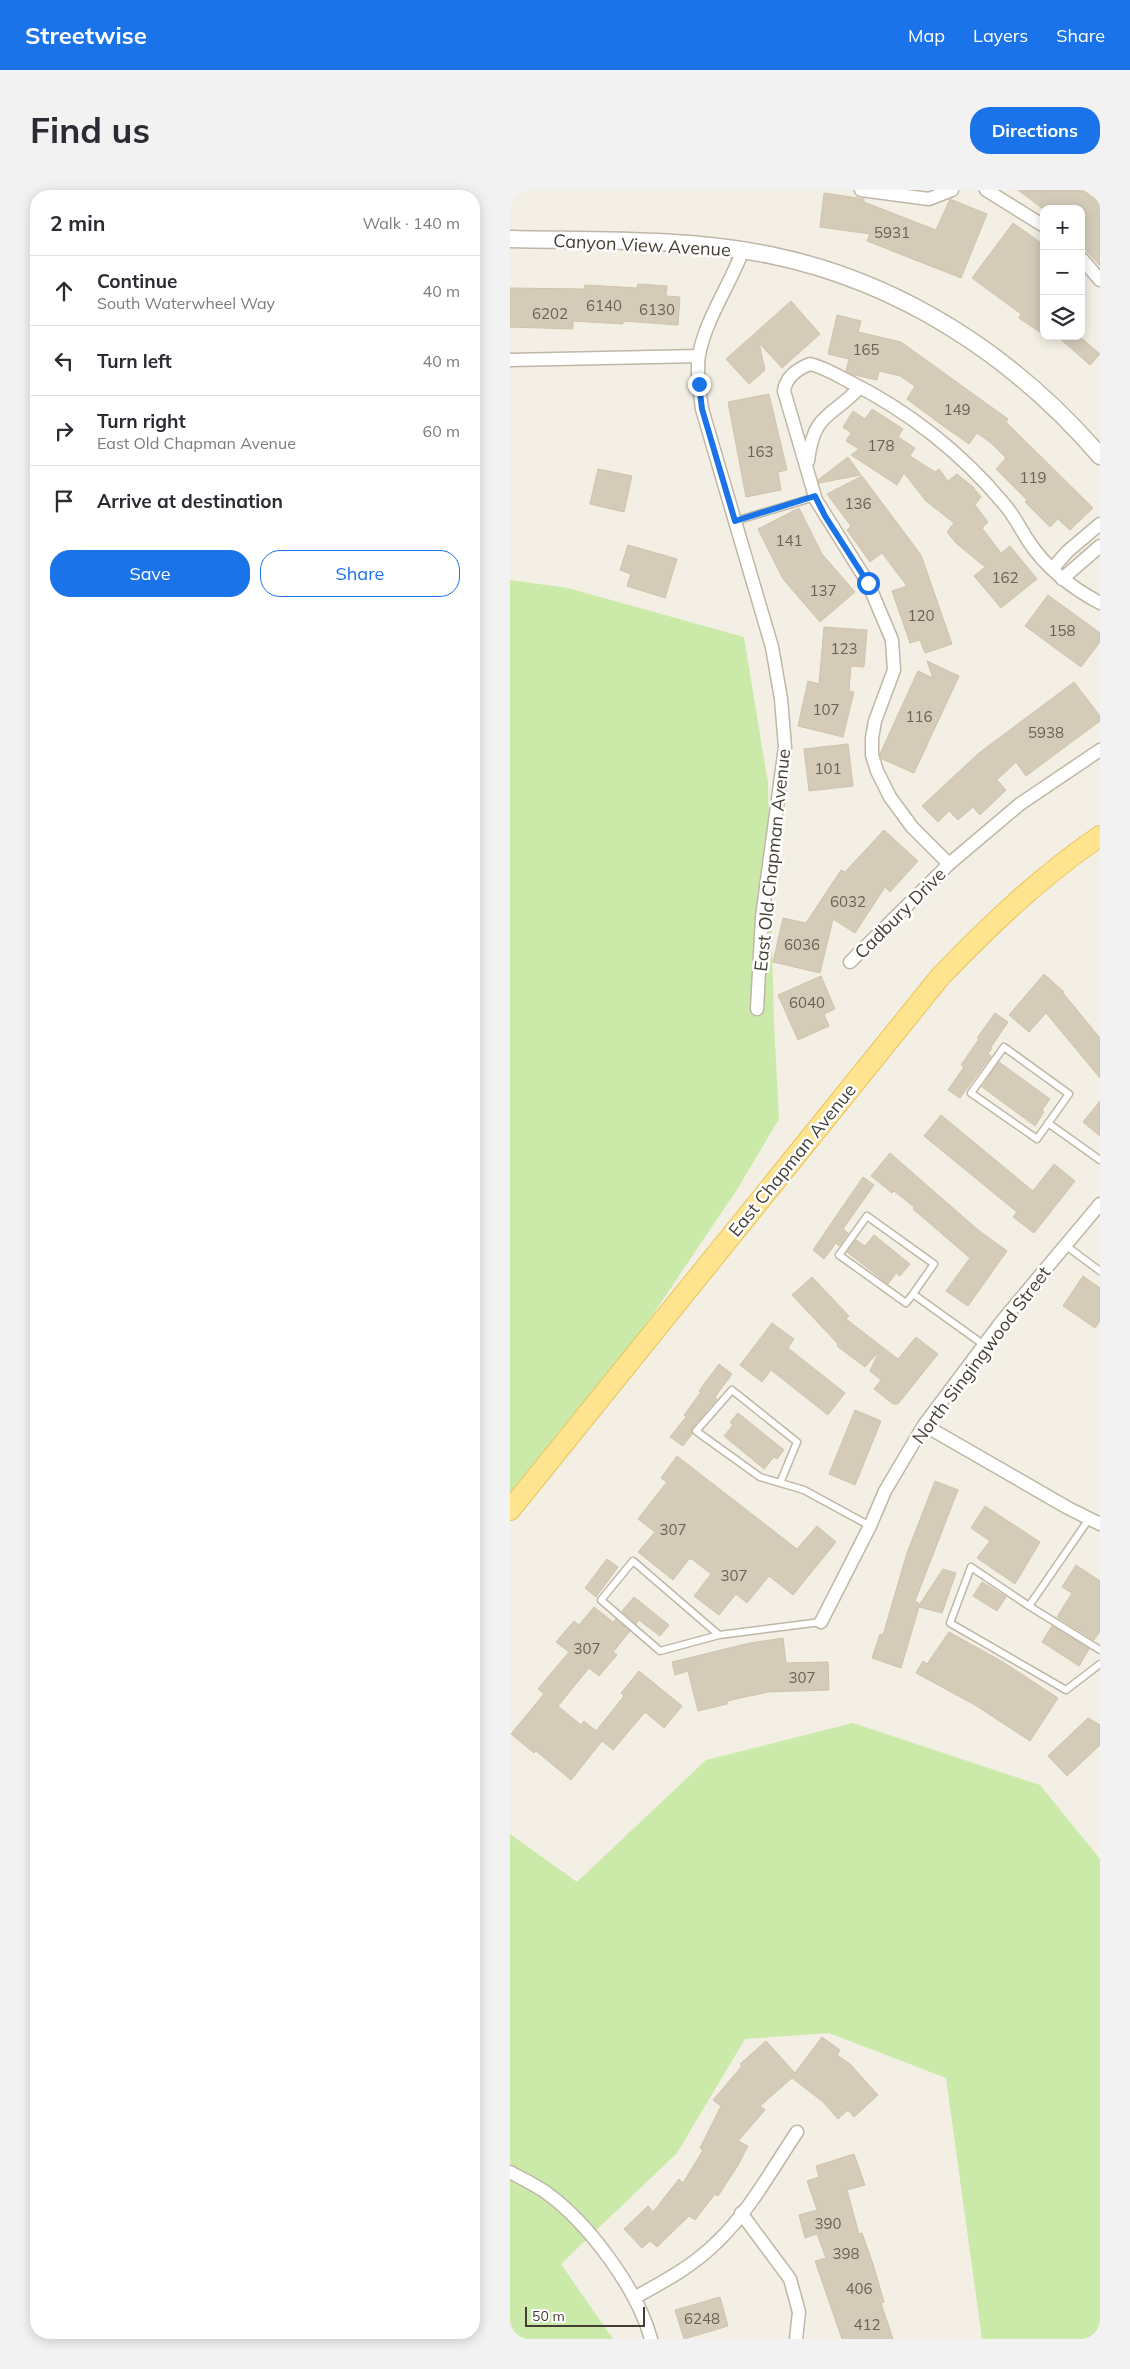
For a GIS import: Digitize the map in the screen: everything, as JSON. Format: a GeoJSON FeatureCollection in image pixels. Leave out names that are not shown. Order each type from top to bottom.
{"type":"FeatureCollection","features":[{"type":"Feature","properties":{"kind":"main road","name":"East Chapman Avenue"},"geometry":{"type":"LineString","coordinates":[[510,1510],[940,977],[1030,888],[1100,836]]}},
{"type":"Feature","properties":{"kind":"street"},"geometry":{"type":"LineString","coordinates":[[861,190],[929,199],[952,190]]}},
{"type":"Feature","properties":{"kind":"street"},"geometry":{"type":"LineString","coordinates":[[986,190],[1040,224]]}},
{"type":"Feature","properties":{"kind":"street","name":"Canyon View Avenue"},"geometry":{"type":"LineString","coordinates":[[510,240],[675,243],[743,250],[827,269],[877,288],[922,310],[996,357],[1037,390],[1068,419],[1100,456]]}},
{"type":"Feature","properties":{"kind":"street","name":"East Old Chapman Avenue"},"geometry":{"type":"LineString","coordinates":[[743,250],[734,275],[704,338],[699,356],[699,384],[702,409],[772,647],[781,699],[785,747],[762,917],[757,1009]]}},
{"type":"Feature","properties":{"kind":"street"},"geometry":{"type":"LineString","coordinates":[[1085,263],[1100,280]]}},
{"type":"Feature","properties":{"kind":"street"},"geometry":{"type":"LineString","coordinates":[[510,360],[699,356]]}},
{"type":"Feature","properties":{"kind":"street"},"geometry":{"type":"LineString","coordinates":[[949,864],[912,827],[890,797],[877,771],[872,755],[872,738],[875,720],[894,670],[892,640],[868,583],[825,516],[815,496],[784,391],[786,381],[800,367],[810,364],[879,397],[927,431],[982,477],[1006,506],[1029,542],[1052,569],[1062,579],[1100,603]]}},
{"type":"Feature","properties":{"kind":"street"},"geometry":{"type":"LineString","coordinates":[[808,468],[811,438],[823,418],[850,398],[860,387]]}},
{"type":"Feature","properties":{"kind":"street"},"geometry":{"type":"LineString","coordinates":[[1052,569],[1100,524]]}},
{"type":"Feature","properties":{"kind":"street"},"geometry":{"type":"LineString","coordinates":[[1062,579],[1100,546]]}},
{"type":"Feature","properties":{"kind":"street","name":"Cadbury Drive"},"geometry":{"type":"LineString","coordinates":[[850,962],[949,864],[1020,804],[1100,750]]}},
{"type":"Feature","properties":{"kind":"street","name":"North Singingwood Street"},"geometry":{"type":"LineString","coordinates":[[821,1622],[870,1526],[885,1491],[924,1425],[984,1345],[1100,1204]]}},
{"type":"Feature","properties":{"kind":"street"},"geometry":{"type":"LineString","coordinates":[[924,1425],[1095,1521]]}},
{"type":"Feature","properties":{"kind":"street"},"geometry":{"type":"LineString","coordinates":[[634,2298],[683,2270],[717,2243],[741,2213],[797,2132]]}},
{"type":"Feature","properties":{"kind":"street"},"geometry":{"type":"LineString","coordinates":[[510,2172],[544,2191],[586,2230],[617,2269],[634,2298],[651,2339]]}},
{"type":"Feature","properties":{"kind":"street"},"geometry":{"type":"LineString","coordinates":[[741,2213],[790,2279],[799,2312],[796,2339]]}},
{"type":"Feature","properties":{"kind":"lane"},"geometry":{"type":"LineString","coordinates":[[735,521],[815,496]]}},
{"type":"Feature","properties":{"kind":"lane"},"geometry":{"type":"LineString","coordinates":[[1004,1047],[1069,1094],[1048,1123],[1037,1139],[971,1093],[1004,1047]]}},
{"type":"Feature","properties":{"kind":"lane"},"geometry":{"type":"LineString","coordinates":[[1048,1123],[1100,1160]]}},
{"type":"Feature","properties":{"kind":"lane"},"geometry":{"type":"LineString","coordinates":[[867,1216],[934,1264],[913,1294],[906,1303],[839,1255],[867,1216]]}},
{"type":"Feature","properties":{"kind":"lane"},"geometry":{"type":"LineString","coordinates":[[1065,1245],[1100,1271]]}},
{"type":"Feature","properties":{"kind":"lane"},"geometry":{"type":"LineString","coordinates":[[913,1294],[984,1345]]}},
{"type":"Feature","properties":{"kind":"lane"},"geometry":{"type":"LineString","coordinates":[[780,1483],[797,1442],[732,1390],[696,1431],[760,1477],[780,1483],[804,1490],[870,1526]]}},
{"type":"Feature","properties":{"kind":"lane"},"geometry":{"type":"LineString","coordinates":[[1029,1606],[1095,1521]]}},
{"type":"Feature","properties":{"kind":"lane"},"geometry":{"type":"LineString","coordinates":[[720,1635],[633,1561],[600,1600],[660,1651],[720,1635],[821,1622]]}},
{"type":"Feature","properties":{"kind":"lane"},"geometry":{"type":"LineString","coordinates":[[1100,1650],[971,1567],[950,1622],[1066,1690],[1100,1664]]}},
{"type":"Feature","properties":{"kind":"green space"},"geometry":{"type":"Polygon","coordinates":[[[510,580],[568,588],[744,637],[768,783],[774,1023],[779,1119],[738,1188],[562,1450],[510,1517],[510,580]]]}},
{"type":"Feature","properties":{"kind":"green space"},"geometry":{"type":"Polygon","coordinates":[[[853,1723],[1040,1785],[1100,1859],[1100,2339],[982,2339],[946,2078],[829,2033],[745,2039],[677,2153],[561,2264],[613,2339],[510,2339],[510,1834],[577,1882],[706,1760],[853,1723]]]}},
{"type":"Feature","properties":{"kind":"building"},"geometry":{"type":"Polygon","coordinates":[[[1018,190],[1083,190],[1095,199],[1100,205],[1100,266],[1085,249],[1085,205],[1040,205],[1040,207],[1018,190]]]}},
{"type":"Feature","properties":{"kind":"building"},"geometry":{"type":"Polygon","coordinates":[[[824,193],[864,199],[864,202],[936,230],[950,199],[987,214],[961,278],[867,241],[870,234],[820,227],[824,193]]]}},
{"type":"Feature","properties":{"kind":"building"},"geometry":{"type":"Polygon","coordinates":[[[1013,223],[1040,242],[1040,332],[1019,318],[1021,314],[972,278],[1013,223]]]}},
{"type":"Feature","properties":{"kind":"building"},"geometry":{"type":"Polygon","coordinates":[[[638,284],[667,286],[666,296],[680,297],[678,325],[623,321],[623,324],[573,321],[573,329],[510,327],[510,288],[584,289],[585,285],[637,288],[638,284]]]}},
{"type":"Feature","properties":{"kind":"building"},"geometry":{"type":"Polygon","coordinates":[[[791,301],[820,334],[782,368],[759,343],[765,370],[749,384],[726,359],[791,301]]]}},
{"type":"Feature","properties":{"kind":"building"},"geometry":{"type":"Polygon","coordinates":[[[837,315],[861,321],[858,332],[901,342],[1008,419],[1006,422],[1093,508],[1070,530],[1058,519],[1050,527],[1025,502],[1027,500],[996,469],[1006,458],[991,443],[977,433],[969,444],[939,423],[907,399],[915,386],[900,376],[879,371],[877,380],[854,375],[846,371],[849,359],[828,354],[837,315]]]}},
{"type":"Feature","properties":{"kind":"building"},"geometry":{"type":"Polygon","coordinates":[[[1062,340],[1084,340],[1100,354],[1090,365],[1062,340]]]}},
{"type":"Feature","properties":{"kind":"building"},"geometry":{"type":"Polygon","coordinates":[[[769,394],[787,470],[778,472],[781,490],[746,497],[728,402],[769,394]]]}},
{"type":"Feature","properties":{"kind":"building"},"geometry":{"type":"Polygon","coordinates":[[[872,409],[903,429],[898,437],[915,448],[910,456],[935,472],[939,469],[948,481],[957,474],[973,487],[981,497],[975,505],[988,522],[982,528],[1001,553],[1010,546],[1037,579],[1001,608],[974,576],[985,567],[956,543],[947,532],[954,523],[926,501],[904,473],[897,485],[851,455],[859,449],[846,441],[851,433],[843,427],[853,411],[865,419],[872,409]]]}},
{"type":"Feature","properties":{"kind":"building"},"geometry":{"type":"Polygon","coordinates":[[[848,457],[861,475],[819,483],[818,480],[848,457]]]}},
{"type":"Feature","properties":{"kind":"building"},"geometry":{"type":"Polygon","coordinates":[[[598,469],[632,476],[624,512],[590,504],[598,469]]]}},
{"type":"Feature","properties":{"kind":"building"},"geometry":{"type":"Polygon","coordinates":[[[862,476],[921,555],[952,644],[925,653],[920,640],[910,643],[892,591],[907,586],[882,553],[870,562],[847,530],[851,526],[827,494],[862,476]]]}},
{"type":"Feature","properties":{"kind":"building"},"geometry":{"type":"Polygon","coordinates":[[[799,508],[822,554],[855,592],[820,622],[783,579],[758,529],[799,508]]]}},
{"type":"Feature","properties":{"kind":"building"},"geometry":{"type":"Polygon","coordinates":[[[628,545],[677,559],[665,598],[627,586],[631,574],[620,570],[628,545]]]}},
{"type":"Feature","properties":{"kind":"building"},"geometry":{"type":"Polygon","coordinates":[[[1048,595],[1100,633],[1100,642],[1081,667],[1025,626],[1048,595]]]}},
{"type":"Feature","properties":{"kind":"building"},"geometry":{"type":"Polygon","coordinates":[[[824,627],[867,630],[864,667],[851,666],[849,691],[854,692],[843,737],[798,726],[808,681],[819,684],[824,627]]]}},
{"type":"Feature","properties":{"kind":"building"},"geometry":{"type":"Polygon","coordinates":[[[927,661],[959,676],[914,773],[882,759],[880,754],[918,671],[933,678],[927,661]]]}},
{"type":"Feature","properties":{"kind":"building"},"geometry":{"type":"Polygon","coordinates":[[[1074,682],[1100,716],[1100,721],[1026,776],[1016,762],[997,780],[1006,790],[980,815],[973,807],[958,820],[949,811],[938,822],[922,806],[979,753],[1074,682]]]}},
{"type":"Feature","properties":{"kind":"building"},"geometry":{"type":"Polygon","coordinates":[[[848,744],[853,786],[809,791],[804,749],[848,744]]]}},
{"type":"Feature","properties":{"kind":"building"},"geometry":{"type":"Polygon","coordinates":[[[884,830],[918,861],[890,892],[885,887],[855,933],[833,919],[820,973],[773,962],[783,918],[806,923],[841,870],[845,872],[884,830]]]}},
{"type":"Feature","properties":{"kind":"building"},"geometry":{"type":"Polygon","coordinates":[[[1044,974],[1064,992],[1100,1038],[1100,1078],[1046,1013],[1029,1032],[1009,1015],[1044,974]]]}},
{"type":"Feature","properties":{"kind":"building"},"geometry":{"type":"Polygon","coordinates":[[[821,976],[835,1009],[824,1014],[829,1026],[798,1040],[778,995],[821,976]]]}},
{"type":"Feature","properties":{"kind":"building"},"geometry":{"type":"Polygon","coordinates":[[[995,1013],[1008,1022],[991,1047],[988,1054],[991,1056],[960,1098],[948,1090],[964,1067],[961,1065],[979,1039],[977,1038],[995,1013]]]}},
{"type":"Feature","properties":{"kind":"building"},"geometry":{"type":"Polygon","coordinates":[[[999,1062],[1050,1099],[1042,1110],[1044,1112],[1035,1126],[982,1087],[999,1062]]]}},
{"type":"Feature","properties":{"kind":"building"},"geometry":{"type":"Polygon","coordinates":[[[1100,1101],[1100,1136],[1083,1122],[1100,1101]]]}},
{"type":"Feature","properties":{"kind":"building"},"geometry":{"type":"Polygon","coordinates":[[[941,1115],[1033,1191],[1054,1164],[1075,1181],[1034,1233],[1013,1217],[1017,1212],[924,1136],[941,1115]]]}},
{"type":"Feature","properties":{"kind":"building"},"geometry":{"type":"Polygon","coordinates":[[[890,1153],[977,1229],[1007,1251],[968,1306],[946,1291],[970,1258],[913,1209],[914,1207],[894,1191],[892,1193],[871,1176],[890,1153]]]}},
{"type":"Feature","properties":{"kind":"building"},"geometry":{"type":"Polygon","coordinates":[[[863,1177],[874,1185],[843,1229],[848,1233],[839,1246],[836,1243],[824,1259],[813,1250],[863,1177]]]}},
{"type":"Feature","properties":{"kind":"building"},"geometry":{"type":"Polygon","coordinates":[[[874,1235],[910,1264],[900,1276],[896,1273],[888,1284],[847,1252],[856,1240],[865,1246],[874,1235]]]}},
{"type":"Feature","properties":{"kind":"building"},"geometry":{"type":"Polygon","coordinates":[[[1083,1276],[1100,1288],[1100,1321],[1095,1328],[1063,1306],[1083,1276]]]}},
{"type":"Feature","properties":{"kind":"building"},"geometry":{"type":"Polygon","coordinates":[[[812,1277],[849,1316],[846,1319],[898,1359],[916,1337],[938,1354],[898,1404],[893,1404],[874,1389],[881,1380],[870,1371],[879,1351],[865,1367],[837,1346],[838,1344],[792,1295],[812,1277]]]}},
{"type":"Feature","properties":{"kind":"building"},"geometry":{"type":"Polygon","coordinates":[[[772,1323],[794,1339],[788,1348],[845,1393],[828,1415],[771,1370],[762,1382],[740,1365],[772,1323]]]}},
{"type":"Feature","properties":{"kind":"building"},"geometry":{"type":"Polygon","coordinates":[[[719,1364],[732,1374],[715,1397],[717,1399],[692,1428],[692,1434],[683,1446],[670,1437],[686,1417],[684,1415],[719,1364]]]}},
{"type":"Feature","properties":{"kind":"building"},"geometry":{"type":"Polygon","coordinates":[[[855,1410],[881,1421],[855,1485],[829,1474],[855,1410]]]}},
{"type":"Feature","properties":{"kind":"building"},"geometry":{"type":"Polygon","coordinates":[[[738,1413],[784,1450],[777,1459],[774,1457],[764,1469],[724,1436],[733,1425],[730,1422],[738,1413]]]}},
{"type":"Feature","properties":{"kind":"building"},"geometry":{"type":"Polygon","coordinates":[[[677,1456],[797,1549],[817,1526],[836,1542],[793,1595],[769,1576],[747,1603],[736,1594],[719,1615],[694,1596],[711,1574],[692,1559],[689,1559],[673,1580],[638,1552],[655,1532],[638,1519],[667,1482],[661,1478],[677,1456]]]}},
{"type":"Feature","properties":{"kind":"building"},"geometry":{"type":"Polygon","coordinates":[[[935,1481],[958,1490],[915,1601],[920,1604],[943,1569],[956,1573],[942,1613],[919,1607],[901,1668],[872,1658],[880,1634],[883,1635],[907,1553],[935,1481]]]}},
{"type":"Feature","properties":{"kind":"building"},"geometry":{"type":"Polygon","coordinates":[[[985,1506],[1040,1542],[1015,1584],[977,1558],[990,1541],[971,1528],[985,1506]]]}},
{"type":"Feature","properties":{"kind":"building"},"geometry":{"type":"Polygon","coordinates":[[[607,1559],[618,1567],[596,1597],[585,1588],[607,1559]]]}},
{"type":"Feature","properties":{"kind":"building"},"geometry":{"type":"Polygon","coordinates":[[[1076,1565],[1100,1581],[1100,1631],[1094,1640],[1057,1617],[1072,1593],[1062,1587],[1076,1565]]]}},
{"type":"Feature","properties":{"kind":"building"},"geometry":{"type":"Polygon","coordinates":[[[982,1582],[1006,1597],[997,1611],[973,1596],[982,1582]]]}},
{"type":"Feature","properties":{"kind":"building"},"geometry":{"type":"Polygon","coordinates":[[[634,1597],[669,1625],[660,1636],[639,1620],[636,1624],[622,1611],[634,1597]]]}},
{"type":"Feature","properties":{"kind":"building"},"geometry":{"type":"Polygon","coordinates":[[[594,1607],[613,1622],[616,1619],[630,1631],[613,1652],[617,1655],[599,1676],[589,1668],[558,1706],[581,1725],[584,1721],[596,1731],[624,1696],[621,1693],[639,1671],[682,1706],[664,1728],[645,1712],[613,1750],[602,1741],[571,1780],[536,1751],[534,1753],[511,1734],[544,1694],[538,1689],[569,1652],[556,1642],[574,1621],[579,1625],[594,1607]]]}},
{"type":"Feature","properties":{"kind":"building"},"geometry":{"type":"Polygon","coordinates":[[[1052,1626],[1089,1649],[1079,1666],[1042,1642],[1052,1626]]]}},
{"type":"Feature","properties":{"kind":"building"},"geometry":{"type":"Polygon","coordinates":[[[949,1632],[1003,1662],[1058,1698],[1030,1741],[975,1705],[916,1673],[923,1661],[927,1664],[949,1632]]]}},
{"type":"Feature","properties":{"kind":"building"},"geometry":{"type":"Polygon","coordinates":[[[783,1638],[786,1663],[828,1662],[829,1690],[768,1692],[727,1701],[727,1704],[698,1711],[688,1671],[675,1675],[672,1662],[750,1643],[783,1638]]]}},
{"type":"Feature","properties":{"kind":"building"},"geometry":{"type":"Polygon","coordinates":[[[1088,1718],[1100,1725],[1100,1745],[1067,1776],[1048,1756],[1088,1718]]]}},
{"type":"Feature","properties":{"kind":"building"},"geometry":{"type":"Polygon","coordinates":[[[822,2037],[840,2050],[837,2055],[850,2064],[878,2095],[854,2117],[848,2110],[838,2119],[823,2102],[792,2078],[760,2106],[765,2110],[738,2141],[748,2146],[718,2196],[715,2194],[695,2220],[689,2216],[657,2247],[650,2241],[642,2248],[624,2229],[648,2206],[653,2212],[679,2179],[683,2183],[703,2150],[700,2148],[721,2106],[713,2100],[742,2066],[740,2064],[766,2041],[795,2073],[822,2037]]]}},
{"type":"Feature","properties":{"kind":"building"},"geometry":{"type":"Polygon","coordinates":[[[854,2154],[865,2185],[847,2190],[859,2234],[862,2233],[873,2264],[884,2302],[881,2303],[893,2339],[842,2339],[815,2261],[826,2258],[817,2234],[805,2238],[799,2215],[817,2210],[807,2181],[819,2177],[816,2166],[854,2154]]]}},
{"type":"Feature","properties":{"kind":"building"},"geometry":{"type":"Polygon","coordinates":[[[720,2297],[728,2326],[684,2339],[675,2310],[720,2297]]]}},
{"type":"Feature","properties":{"kind":"route"},"geometry":{"type":"LineString","coordinates":[[699,384],[702,409],[735,521],[815,496],[825,516],[868,583]]}}]}
